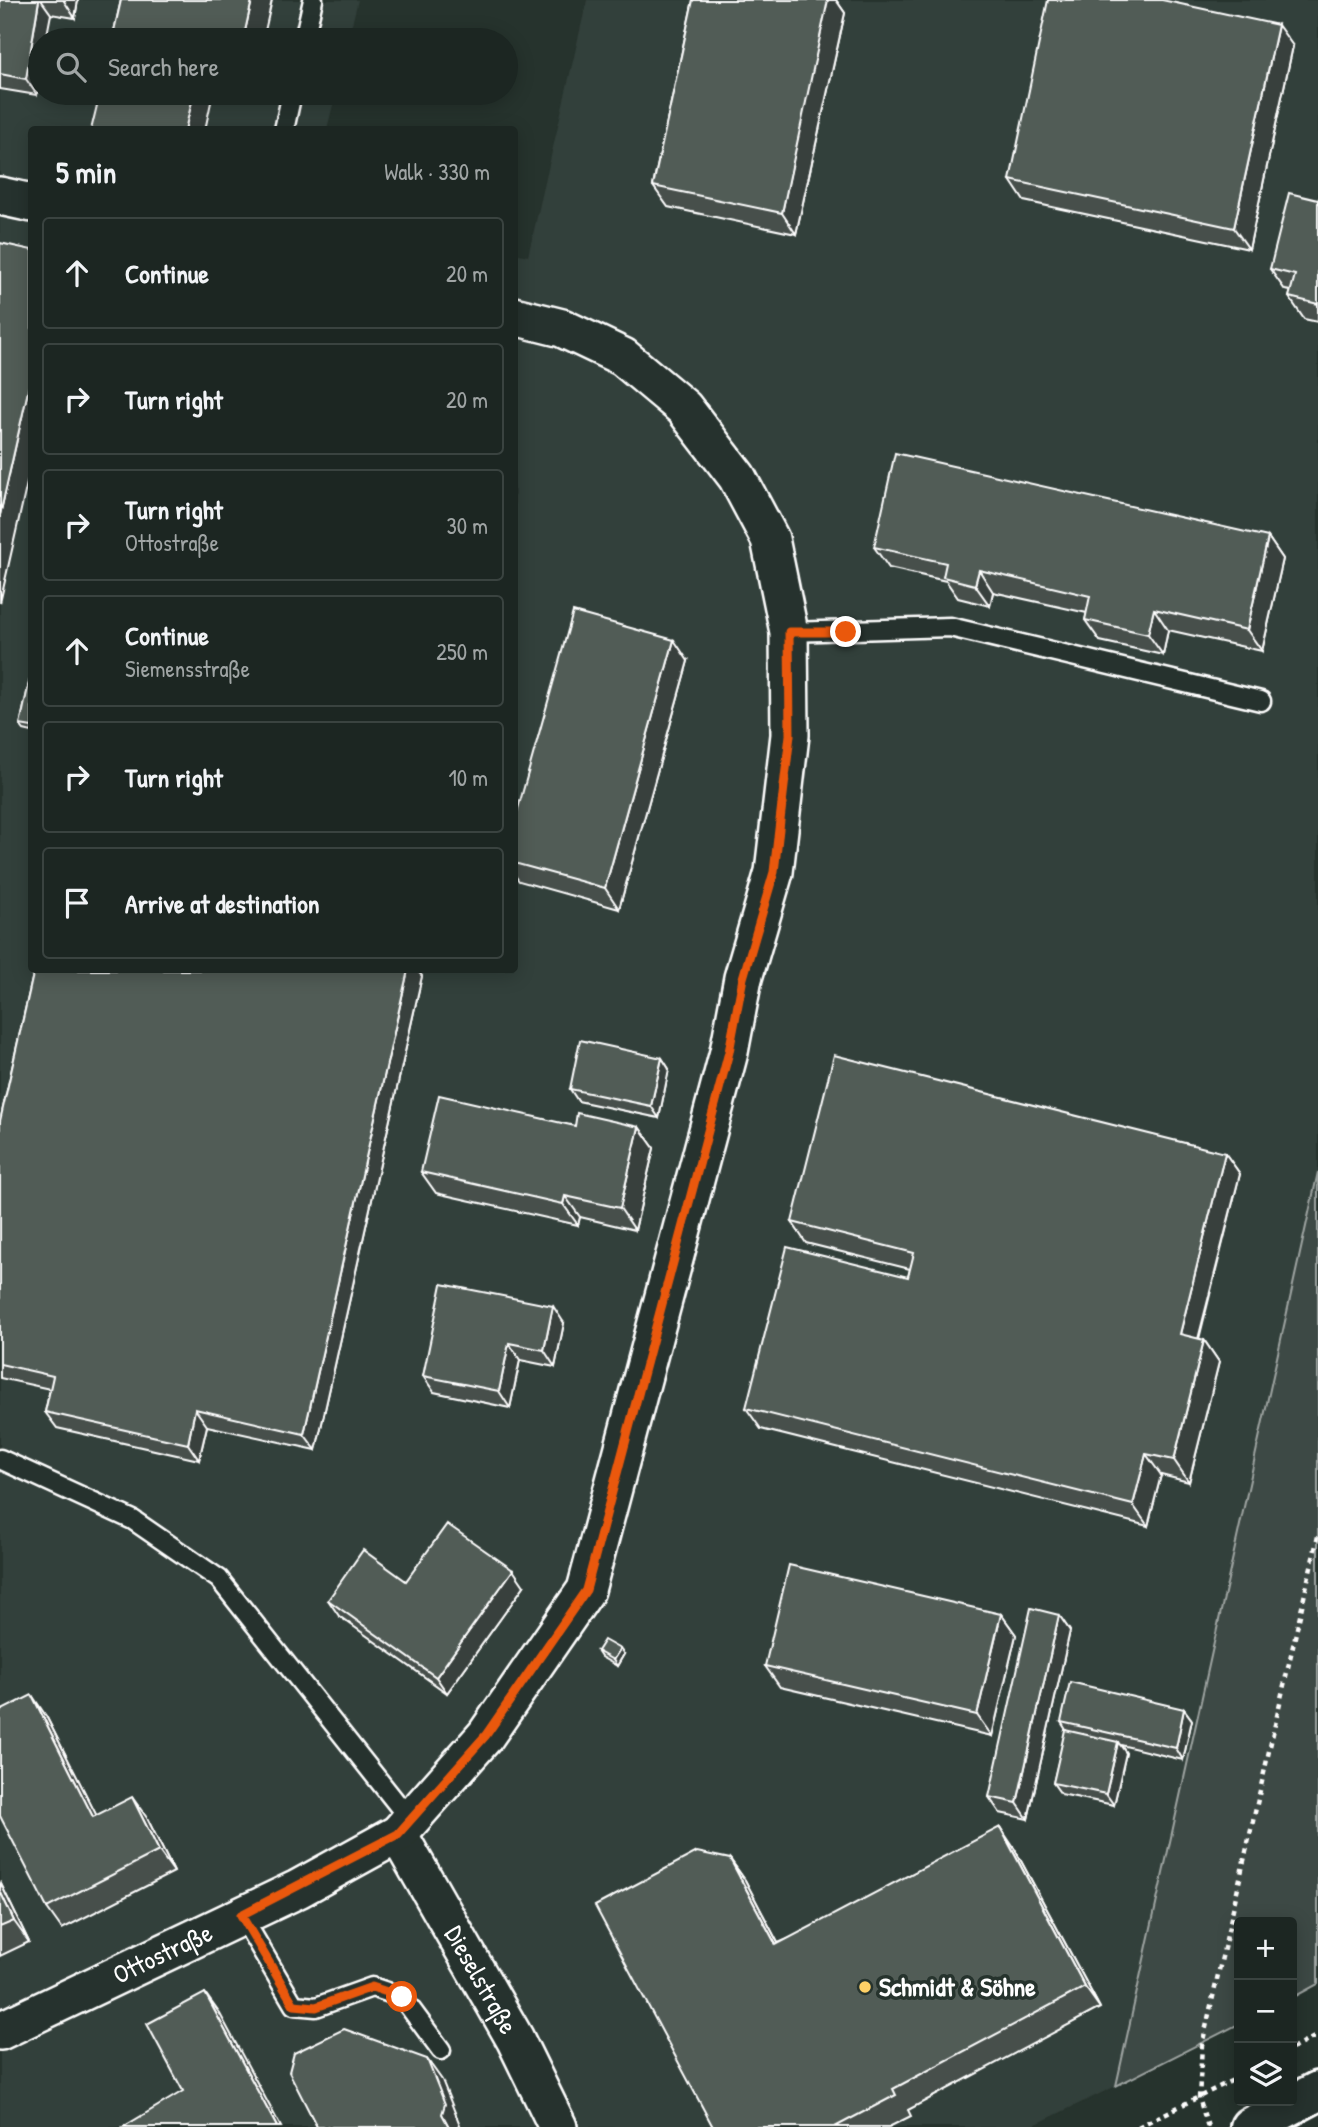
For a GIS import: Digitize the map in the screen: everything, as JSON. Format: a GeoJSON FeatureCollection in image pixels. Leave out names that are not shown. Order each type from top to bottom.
{"type":"FeatureCollection","features":[{"type":"Feature","properties":{"kind":"main road"},"geometry":{"type":"LineString","coordinates":[[1250,2127],[1318,2091]]}},
{"type":"Feature","properties":{"kind":"street"},"geometry":{"type":"LineString","coordinates":[[0,196],[28,202]]}},
{"type":"Feature","properties":{"kind":"street"},"geometry":{"type":"LineString","coordinates":[[404,1827],[486,1735],[586,1590],[729,1052],[743,978],[774,872],[790,735],[789,632],[770,539],[737,477],[684,408],[623,357],[562,328],[518,317]]}},
{"type":"Feature","properties":{"kind":"street","name":"Ottostraße"},"geometry":{"type":"LineString","coordinates":[[0,2031],[241,1915],[404,1827]]}},
{"type":"Feature","properties":{"kind":"street","name":"Dieselstraße"},"geometry":{"type":"LineString","coordinates":[[404,1827],[558,2127]]}},
{"type":"Feature","properties":{"kind":"lane"},"geometry":{"type":"LineString","coordinates":[[307,28],[313,0]]}},
{"type":"Feature","properties":{"kind":"lane"},"geometry":{"type":"LineString","coordinates":[[285,126],[289,105]]}},
{"type":"Feature","properties":{"kind":"lane"},"geometry":{"type":"LineString","coordinates":[[789,632],[950,627],[1261,701]]}},
{"type":"Feature","properties":{"kind":"lane"},"geometry":{"type":"LineString","coordinates":[[0,1458],[133,1520],[219,1579],[404,1827]]}},
{"type":"Feature","properties":{"kind":"lane"},"geometry":{"type":"LineString","coordinates":[[241,1915],[294,2005],[316,2007],[372,1987],[402,1997],[441,2050]]}},
{"type":"Feature","properties":{"kind":"path"},"geometry":{"type":"LineString","coordinates":[[1208,2127],[1199,2098],[1202,2045],[1318,1536]]}},
{"type":"Feature","properties":{"kind":"path"},"geometry":{"type":"LineString","coordinates":[[1297,2046],[1318,2035]]}},
{"type":"Feature","properties":{"kind":"path"},"geometry":{"type":"LineString","coordinates":[[1138,2127],[1234,2080]]}},
{"type":"Feature","properties":{"kind":"shaded area"},"geometry":{"type":"Polygon","coordinates":[[[0,0],[358,0],[351,28],[28,28],[28,105],[333,105],[328,126],[28,126],[28,973],[518,973],[518,254],[528,256],[587,0],[1318,0],[1318,1172],[1116,2086],[1030,2127],[0,2127],[0,0]]]}},
{"type":"Feature","properties":{"kind":"shaded area"},"geometry":{"type":"Polygon","coordinates":[[[1318,1172],[1318,1984],[1297,1995],[1297,1917],[1234,1917],[1234,2027],[1116,2086],[1318,1172]]]}},
{"type":"Feature","properties":{"kind":"building"},"geometry":{"type":"Polygon","coordinates":[[[0,0],[39,0],[34,28],[28,28],[26,79],[0,74],[0,0]]]}},
{"type":"Feature","properties":{"kind":"building"},"geometry":{"type":"Polygon","coordinates":[[[121,0],[252,0],[246,28],[115,28],[121,0]]]}},
{"type":"Feature","properties":{"kind":"building"},"geometry":{"type":"Polygon","coordinates":[[[693,0],[828,0],[782,213],[653,186],[693,0]]]}},
{"type":"Feature","properties":{"kind":"building"},"geometry":{"type":"Polygon","coordinates":[[[1048,0],[1162,0],[1278,25],[1234,228],[1010,180],[1048,0]]]}},
{"type":"Feature","properties":{"kind":"building"},"geometry":{"type":"Polygon","coordinates":[[[97,105],[191,105],[186,126],[92,126],[97,105]]]}},
{"type":"Feature","properties":{"kind":"building"},"geometry":{"type":"Polygon","coordinates":[[[1289,193],[1318,200],[1318,304],[1289,297],[1295,275],[1270,269],[1289,193]]]}},
{"type":"Feature","properties":{"kind":"building"},"geometry":{"type":"Polygon","coordinates":[[[0,243],[28,249],[28,391],[0,515],[0,243]]]}},
{"type":"Feature","properties":{"kind":"building"},"geometry":{"type":"Polygon","coordinates":[[[895,453],[1268,537],[1247,630],[1154,609],[1148,634],[1085,620],[1090,596],[979,570],[975,585],[943,577],[946,563],[874,547],[895,453]]]}},
{"type":"Feature","properties":{"kind":"building"},"geometry":{"type":"Polygon","coordinates":[[[573,612],[674,640],[605,888],[518,864],[518,809],[573,612]]]}},
{"type":"Feature","properties":{"kind":"building"},"geometry":{"type":"Polygon","coordinates":[[[28,688],[28,726],[20,725],[28,688]]]}},
{"type":"Feature","properties":{"kind":"building"},"geometry":{"type":"Polygon","coordinates":[[[33,973],[407,973],[304,1434],[195,1409],[188,1444],[45,1412],[53,1376],[0,1364],[0,1121],[33,973]]]}},
{"type":"Feature","properties":{"kind":"building"},"geometry":{"type":"Polygon","coordinates":[[[580,1040],[662,1058],[651,1106],[570,1089],[580,1040]]]}},
{"type":"Feature","properties":{"kind":"building"},"geometry":{"type":"Polygon","coordinates":[[[834,1055],[1225,1153],[1180,1334],[1204,1340],[1174,1460],[1146,1454],[1133,1505],[746,1408],[787,1247],[908,1277],[914,1253],[792,1222],[834,1055]]]}},
{"type":"Feature","properties":{"kind":"building"},"geometry":{"type":"Polygon","coordinates":[[[439,1095],[575,1126],[577,1113],[639,1127],[620,1208],[565,1196],[563,1204],[421,1172],[439,1095]]]}},
{"type":"Feature","properties":{"kind":"building"},"geometry":{"type":"Polygon","coordinates":[[[442,1284],[553,1306],[544,1350],[509,1343],[499,1391],[423,1376],[442,1284]]]}},
{"type":"Feature","properties":{"kind":"building"},"geometry":{"type":"Polygon","coordinates":[[[447,1524],[513,1570],[436,1677],[328,1600],[363,1550],[406,1581],[447,1524]]]}},
{"type":"Feature","properties":{"kind":"building"},"geometry":{"type":"Polygon","coordinates":[[[789,1565],[1001,1614],[977,1715],[765,1666],[789,1565]]]}},
{"type":"Feature","properties":{"kind":"building"},"geometry":{"type":"Polygon","coordinates":[[[1031,1608],[1059,1615],[1017,1803],[989,1797],[1031,1608]]]}},
{"type":"Feature","properties":{"kind":"building"},"geometry":{"type":"Polygon","coordinates":[[[604,1640],[620,1649],[613,1660],[597,1651],[604,1640]]]}},
{"type":"Feature","properties":{"kind":"building"},"geometry":{"type":"Polygon","coordinates":[[[1070,1682],[1184,1709],[1176,1748],[1061,1722],[1070,1682]]]}},
{"type":"Feature","properties":{"kind":"building"},"geometry":{"type":"Polygon","coordinates":[[[32,1695],[93,1817],[132,1797],[159,1851],[47,1908],[0,1816],[0,1711],[32,1695]]]}},
{"type":"Feature","properties":{"kind":"building"},"geometry":{"type":"Polygon","coordinates":[[[1065,1730],[1118,1742],[1106,1794],[1053,1783],[1065,1730]]]}},
{"type":"Feature","properties":{"kind":"building","name":"Schmidt & Söhne"},"geometry":{"type":"Polygon","coordinates":[[[1000,1827],[1085,1987],[893,2089],[896,2095],[835,2127],[713,2127],[595,1906],[697,1852],[730,1859],[776,1945],[1000,1827]]]}},
{"type":"Feature","properties":{"kind":"building"},"geometry":{"type":"Polygon","coordinates":[[[0,1891],[14,1921],[0,1927],[0,1891]]]}},
{"type":"Feature","properties":{"kind":"building"},"geometry":{"type":"Polygon","coordinates":[[[205,1993],[277,2127],[123,2127],[183,2091],[147,2024],[205,1993]]]}},
{"type":"Feature","properties":{"kind":"building"},"geometry":{"type":"Polygon","coordinates":[[[344,2029],[427,2059],[445,2104],[442,2114],[449,2127],[317,2127],[289,2072],[294,2053],[344,2029]]]}},
{"type":"Feature","properties":{"kind":"place","name":"Schmidt & Söhne"},"geometry":{"type":"Point","coordinates":[865,1987]}},
{"type":"Feature","properties":{"kind":"route"},"geometry":{"type":"LineString","coordinates":[[402,1997],[372,1987],[316,2007],[294,2005],[241,1915],[298,1889],[398,1834],[486,1735],[586,1590],[729,1052],[743,978],[774,872],[790,735],[789,632],[846,632]]}}]}
